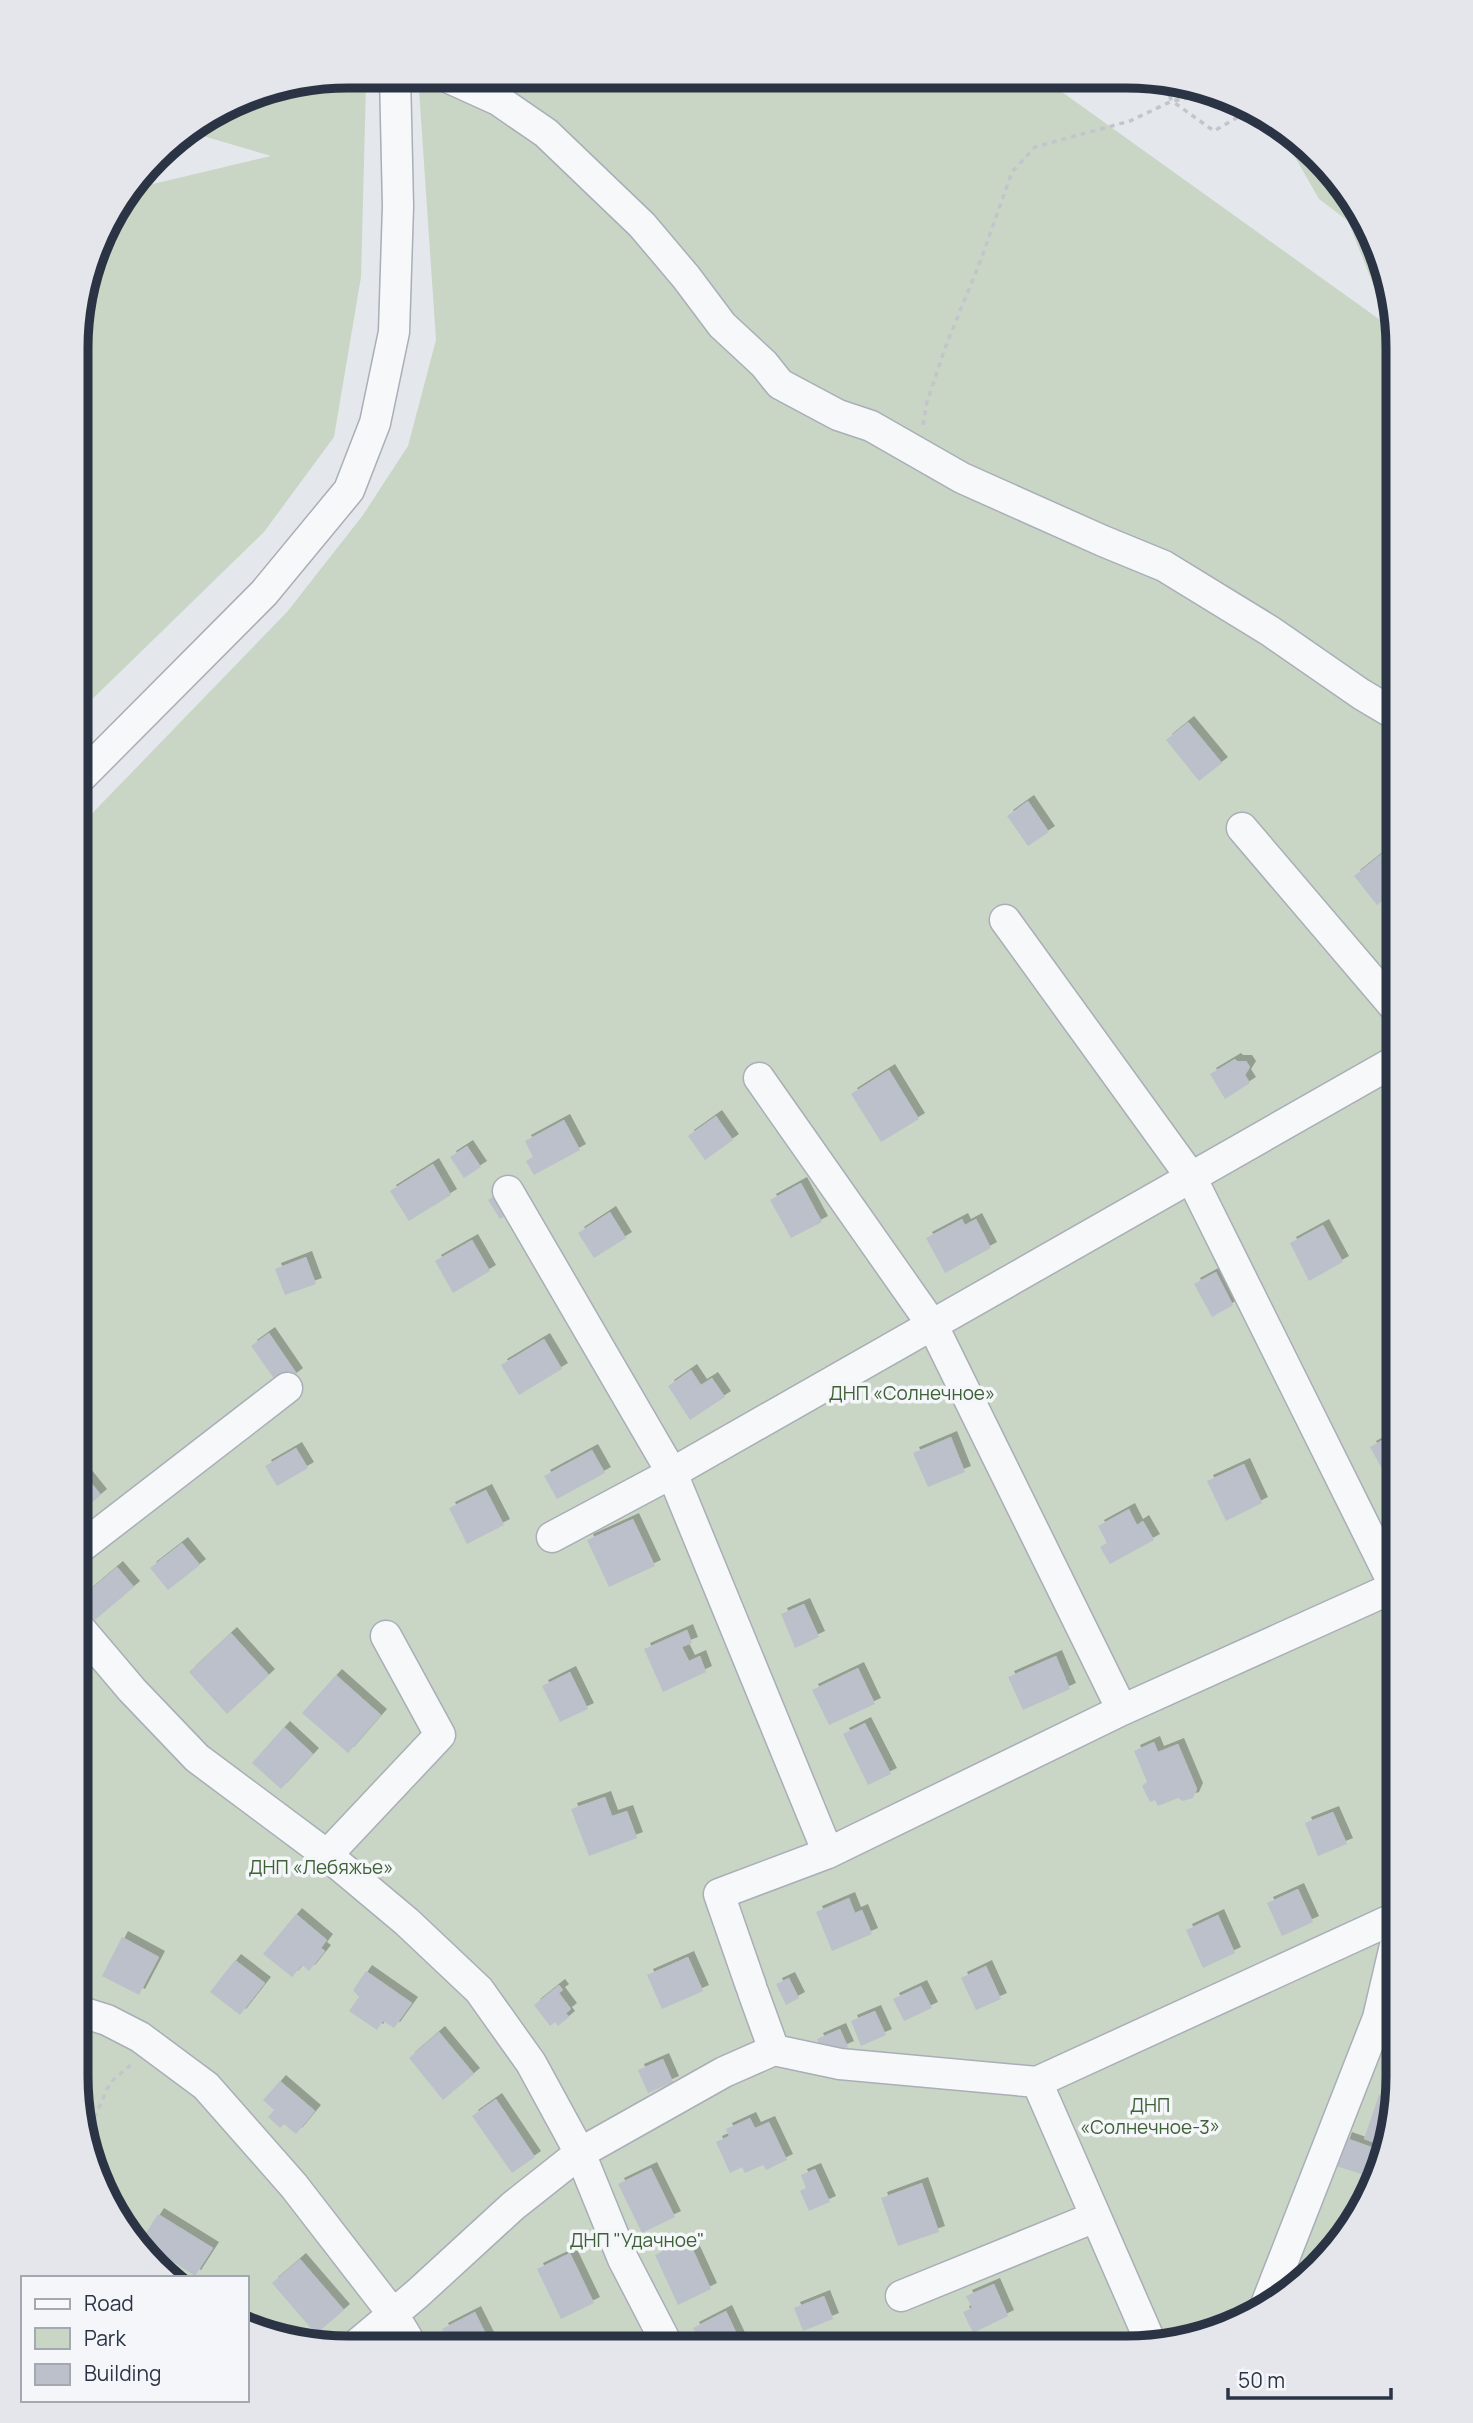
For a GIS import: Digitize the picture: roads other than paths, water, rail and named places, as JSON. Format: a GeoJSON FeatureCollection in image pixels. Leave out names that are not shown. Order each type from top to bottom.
{"type":"FeatureCollection","features":[{"type":"Feature","properties":{"kind":"street"},"geometry":{"type":"LineString","coordinates":[[88,770],[264,593],[349,490],[375,423],[394,332],[398,206],[395,88]]}},
{"type":"Feature","properties":{"kind":"street"},"geometry":{"type":"LineString","coordinates":[[472,88],[498,100],[546,133],[642,225],[722,325],[780,384],[838,415],[871,426],[962,478],[1164,566],[1270,631],[1386,709]]}},
{"type":"Feature","properties":{"kind":"street"},"geometry":{"type":"LineString","coordinates":[[1242,828],[1386,997]]}},
{"type":"Feature","properties":{"kind":"street"},"geometry":{"type":"LineString","coordinates":[[1004,920],[1191,1177],[1386,1566]]}},
{"type":"Feature","properties":{"kind":"street"},"geometry":{"type":"LineString","coordinates":[[552,1536],[672,1473],[1386,1067]]}},
{"type":"Feature","properties":{"kind":"street"},"geometry":{"type":"LineString","coordinates":[[759,1078],[933,1326],[1122,1710]]}},
{"type":"Feature","properties":{"kind":"street"},"geometry":{"type":"LineString","coordinates":[[508,1191],[672,1473],[828,1853]]}},
{"type":"Feature","properties":{"kind":"street"},"geometry":{"type":"LineString","coordinates":[[88,1542],[287,1388]]}},
{"type":"Feature","properties":{"kind":"street"},"geometry":{"type":"LineString","coordinates":[[774,2050],[719,1894],[828,1853],[1122,1710],[1386,1591]]}},
{"type":"Feature","properties":{"kind":"street"},"geometry":{"type":"LineString","coordinates":[[327,1855],[440,1735],[386,1636]]}},
{"type":"Feature","properties":{"kind":"street"},"geometry":{"type":"LineString","coordinates":[[88,1637],[132,1690],[197,1758],[327,1855],[407,1922],[479,1990],[531,2063],[580,2153],[623,2259],[663,2336]]}},
{"type":"Feature","properties":{"kind":"street"},"geometry":{"type":"LineString","coordinates":[[367,2336],[513,2206],[580,2153],[724,2072],[774,2050],[840,2064],[1037,2082],[1386,1922]]}},
{"type":"Feature","properties":{"kind":"street"},"geometry":{"type":"LineString","coordinates":[[88,2014],[107,2020],[139,2037],[206,2086],[294,2186],[393,2314],[406,2336]]}},
{"type":"Feature","properties":{"kind":"street"},"geometry":{"type":"LineString","coordinates":[[1272,2291],[1386,2026]]}},
{"type":"Feature","properties":{"kind":"street"},"geometry":{"type":"LineString","coordinates":[[1037,2082],[1147,2335]]}},
{"type":"Feature","properties":{"kind":"street"},"geometry":{"type":"LineString","coordinates":[[901,2296],[1095,2217]]}},
{"type":"Feature","properties":{"kind":"park label","name":"ДНП «Солнечное»"},"geometry":{"type":"Point","coordinates":[912,1393]}},
{"type":"Feature","properties":{"kind":"park label","name":"ДНП «Лебяжье»"},"geometry":{"type":"Point","coordinates":[321,1867]}},
{"type":"Feature","properties":{"kind":"park label","name":"ДНП «Солнечное-3»"},"geometry":{"type":"Point","coordinates":[1150,2116]}},
{"type":"Feature","properties":{"kind":"park label","name":"ДНП \"Удачное\""},"geometry":{"type":"Point","coordinates":[637,2240]}}]}
